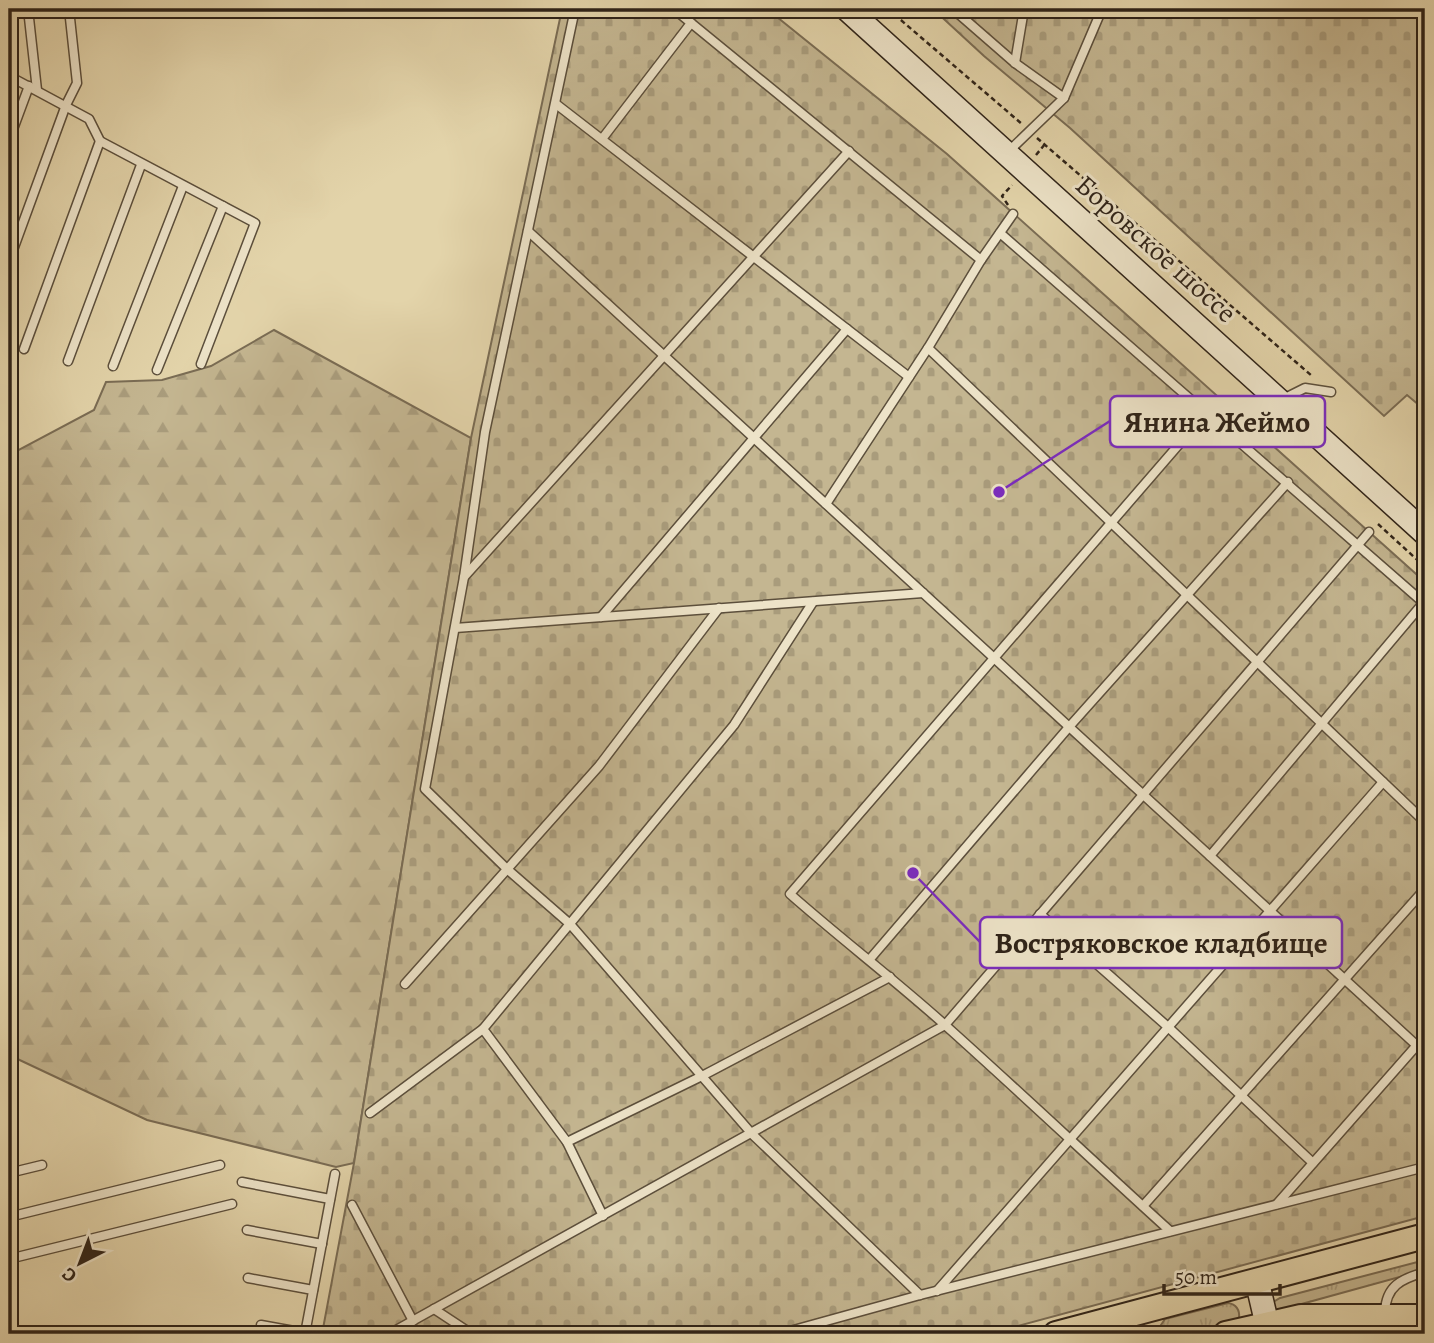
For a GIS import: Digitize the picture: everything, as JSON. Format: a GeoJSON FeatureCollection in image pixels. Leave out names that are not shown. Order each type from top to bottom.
{"type":"FeatureCollection","features":[{"type":"Feature","properties":{"kind":"main road"},"geometry":{"type":"LineString","coordinates":[[1056,1334],[1425,1236]]}},
{"type":"Feature","properties":{"kind":"main road"},"geometry":{"type":"LineString","coordinates":[[1226,1334],[1267,1329],[1301,1317],[1425,1317]]}},
{"type":"Feature","properties":{"kind":"street","name":"Боровское шоссе"},"geometry":{"type":"LineString","coordinates":[[847,9],[1425,533]]}},
{"type":"Feature","properties":{"kind":"street"},"geometry":{"type":"LineString","coordinates":[[1256,1281],[1267,1329]]}},
{"type":"Feature","properties":{"kind":"lane"},"geometry":{"type":"LineString","coordinates":[[9,139],[33,88],[28,9]]}},
{"type":"Feature","properties":{"kind":"lane"},"geometry":{"type":"LineString","coordinates":[[9,261],[12,244],[77,83],[69,9]]}},
{"type":"Feature","properties":{"kind":"lane"},"geometry":{"type":"LineString","coordinates":[[575,9],[485,432],[464,578],[425,789],[507,869],[570,924],[752,1134],[920,1295]]}},
{"type":"Feature","properties":{"kind":"lane"},"geometry":{"type":"LineString","coordinates":[[674,9],[981,260]]}},
{"type":"Feature","properties":{"kind":"lane"},"geometry":{"type":"LineString","coordinates":[[953,9],[1015,63],[1064,98]]}},
{"type":"Feature","properties":{"kind":"lane"},"geometry":{"type":"LineString","coordinates":[[1015,63],[1024,9]]}},
{"type":"Feature","properties":{"kind":"lane"},"geometry":{"type":"LineString","coordinates":[[1006,153],[1064,98],[1102,9]]}},
{"type":"Feature","properties":{"kind":"lane"},"geometry":{"type":"LineString","coordinates":[[1421,9],[1425,24]]}},
{"type":"Feature","properties":{"kind":"lane"},"geometry":{"type":"LineString","coordinates":[[602,139],[691,23]]}},
{"type":"Feature","properties":{"kind":"lane"},"geometry":{"type":"LineString","coordinates":[[9,76],[89,119],[100,141],[255,223],[201,365]]}},
{"type":"Feature","properties":{"kind":"lane"},"geometry":{"type":"LineString","coordinates":[[556,104],[909,377]]}},
{"type":"Feature","properties":{"kind":"lane"},"geometry":{"type":"LineString","coordinates":[[24,349],[100,141]]}},
{"type":"Feature","properties":{"kind":"lane"},"geometry":{"type":"LineString","coordinates":[[464,578],[849,151]]}},
{"type":"Feature","properties":{"kind":"lane"},"geometry":{"type":"LineString","coordinates":[[68,361],[141,165]]}},
{"type":"Feature","properties":{"kind":"lane"},"geometry":{"type":"LineString","coordinates":[[113,366],[183,186]]}},
{"type":"Feature","properties":{"kind":"lane"},"geometry":{"type":"LineString","coordinates":[[157,370],[223,206]]}},
{"type":"Feature","properties":{"kind":"lane"},"geometry":{"type":"LineString","coordinates":[[825,504],[1013,214]]}},
{"type":"Feature","properties":{"kind":"lane"},"geometry":{"type":"LineString","coordinates":[[527,231],[1425,1053]]}},
{"type":"Feature","properties":{"kind":"lane"},"geometry":{"type":"LineString","coordinates":[[1000,233],[1424,603],[1210,856]]}},
{"type":"Feature","properties":{"kind":"lane"},"geometry":{"type":"LineString","coordinates":[[601,617],[847,329]]}},
{"type":"Feature","properties":{"kind":"lane"},"geometry":{"type":"LineString","coordinates":[[928,348],[1425,822]]}},
{"type":"Feature","properties":{"kind":"lane"},"geometry":{"type":"LineString","coordinates":[[1280,401],[1305,388],[1331,392]]}},
{"type":"Feature","properties":{"kind":"lane"},"geometry":{"type":"LineString","coordinates":[[1170,1231],[945,1025],[790,894],[1207,412]]}},
{"type":"Feature","properties":{"kind":"lane"},"geometry":{"type":"LineString","coordinates":[[870,959],[1069,727],[1288,482]]}},
{"type":"Feature","properties":{"kind":"lane"},"geometry":{"type":"LineString","coordinates":[[389,1334],[945,1025],[1369,532]]}},
{"type":"Feature","properties":{"kind":"lane"},"geometry":{"type":"LineString","coordinates":[[455,628],[923,593]]}},
{"type":"Feature","properties":{"kind":"lane"},"geometry":{"type":"LineString","coordinates":[[370,1113],[483,1029],[734,725],[813,601]]}},
{"type":"Feature","properties":{"kind":"lane"},"geometry":{"type":"LineString","coordinates":[[405,984],[599,766],[719,608]]}},
{"type":"Feature","properties":{"kind":"lane"},"geometry":{"type":"LineString","coordinates":[[937,1291],[1383,782]]}},
{"type":"Feature","properties":{"kind":"lane"},"geometry":{"type":"LineString","coordinates":[[1143,1206],[1425,889]]}},
{"type":"Feature","properties":{"kind":"lane"},"geometry":{"type":"LineString","coordinates":[[1040,914],[1168,1027],[1314,1163]]}},
{"type":"Feature","properties":{"kind":"lane"},"geometry":{"type":"LineString","coordinates":[[567,1142],[702,1076],[890,977]]}},
{"type":"Feature","properties":{"kind":"lane"},"geometry":{"type":"LineString","coordinates":[[483,1029],[567,1142],[603,1216]]}},
{"type":"Feature","properties":{"kind":"lane"},"geometry":{"type":"LineString","coordinates":[[1276,1205],[1425,1036]]}},
{"type":"Feature","properties":{"kind":"lane"},"geometry":{"type":"LineString","coordinates":[[9,1173],[42,1165]]}},
{"type":"Feature","properties":{"kind":"lane"},"geometry":{"type":"LineString","coordinates":[[9,1217],[220,1165]]}},
{"type":"Feature","properties":{"kind":"lane"},"geometry":{"type":"LineString","coordinates":[[779,1334],[920,1295],[1425,1167]]}},
{"type":"Feature","properties":{"kind":"lane"},"geometry":{"type":"LineString","coordinates":[[261,1325],[305,1334],[335,1174]]}},
{"type":"Feature","properties":{"kind":"lane"},"geometry":{"type":"LineString","coordinates":[[242,1182],[330,1199]]}},
{"type":"Feature","properties":{"kind":"lane"},"geometry":{"type":"LineString","coordinates":[[9,1259],[232,1204]]}},
{"type":"Feature","properties":{"kind":"lane"},"geometry":{"type":"LineString","coordinates":[[352,1205],[413,1321]]}},
{"type":"Feature","properties":{"kind":"lane"},"geometry":{"type":"LineString","coordinates":[[247,1230],[322,1244]]}},
{"type":"Feature","properties":{"kind":"lane"},"geometry":{"type":"LineString","coordinates":[[1385,1315],[1386,1299],[1391,1289],[1401,1281],[1425,1272]]}},
{"type":"Feature","properties":{"kind":"lane"},"geometry":{"type":"LineString","coordinates":[[248,1278],[313,1290]]}},
{"type":"Feature","properties":{"kind":"lane"},"geometry":{"type":"LineString","coordinates":[[434,1309],[472,1334]]}},
{"type":"Feature","properties":{"kind":"path"},"geometry":{"type":"LineString","coordinates":[[888,9],[1331,392]]}},
{"type":"Feature","properties":{"kind":"path"},"geometry":{"type":"LineString","coordinates":[[1377,523],[1425,566]]}},
{"type":"Feature","properties":{"kind":"green space"},"geometry":{"type":"Polygon","coordinates":[[[562,9],[767,9],[947,154],[1425,582],[1425,1216],[988,1334],[322,1334],[354,1163],[471,438],[562,9]]]}},
{"type":"Feature","properties":{"kind":"green space"},"geometry":{"type":"Polygon","coordinates":[[[933,9],[1425,9],[1425,410],[1407,395],[1384,416],[1070,128],[933,9]]]}},
{"type":"Feature","properties":{"kind":"green space"},"geometry":{"type":"Polygon","coordinates":[[[274,330],[471,438],[354,1163],[336,1167],[147,1120],[9,1055],[9,455],[94,410],[106,382],[162,380],[211,366],[274,330]]]}},
{"type":"Feature","properties":{"kind":"green space"},"geometry":{"type":"Polygon","coordinates":[[[1425,1260],[1425,1270],[1276,1311],[1270,1304],[1280,1298],[1425,1260]]]}},
{"type":"Feature","properties":{"kind":"green space"},"geometry":{"type":"Polygon","coordinates":[[[1228,1303],[1238,1310],[1239,1318],[1235,1323],[1190,1334],[1163,1334],[1161,1325],[1165,1319],[1228,1303]]]}},
{"type":"Feature","properties":{"kind":"place","name":"Янина Жеймо"},"geometry":{"type":"Point","coordinates":[999,492]}},
{"type":"Feature","properties":{"kind":"place","name":"Востряковское кладбище"},"geometry":{"type":"Point","coordinates":[913,873]}}]}
